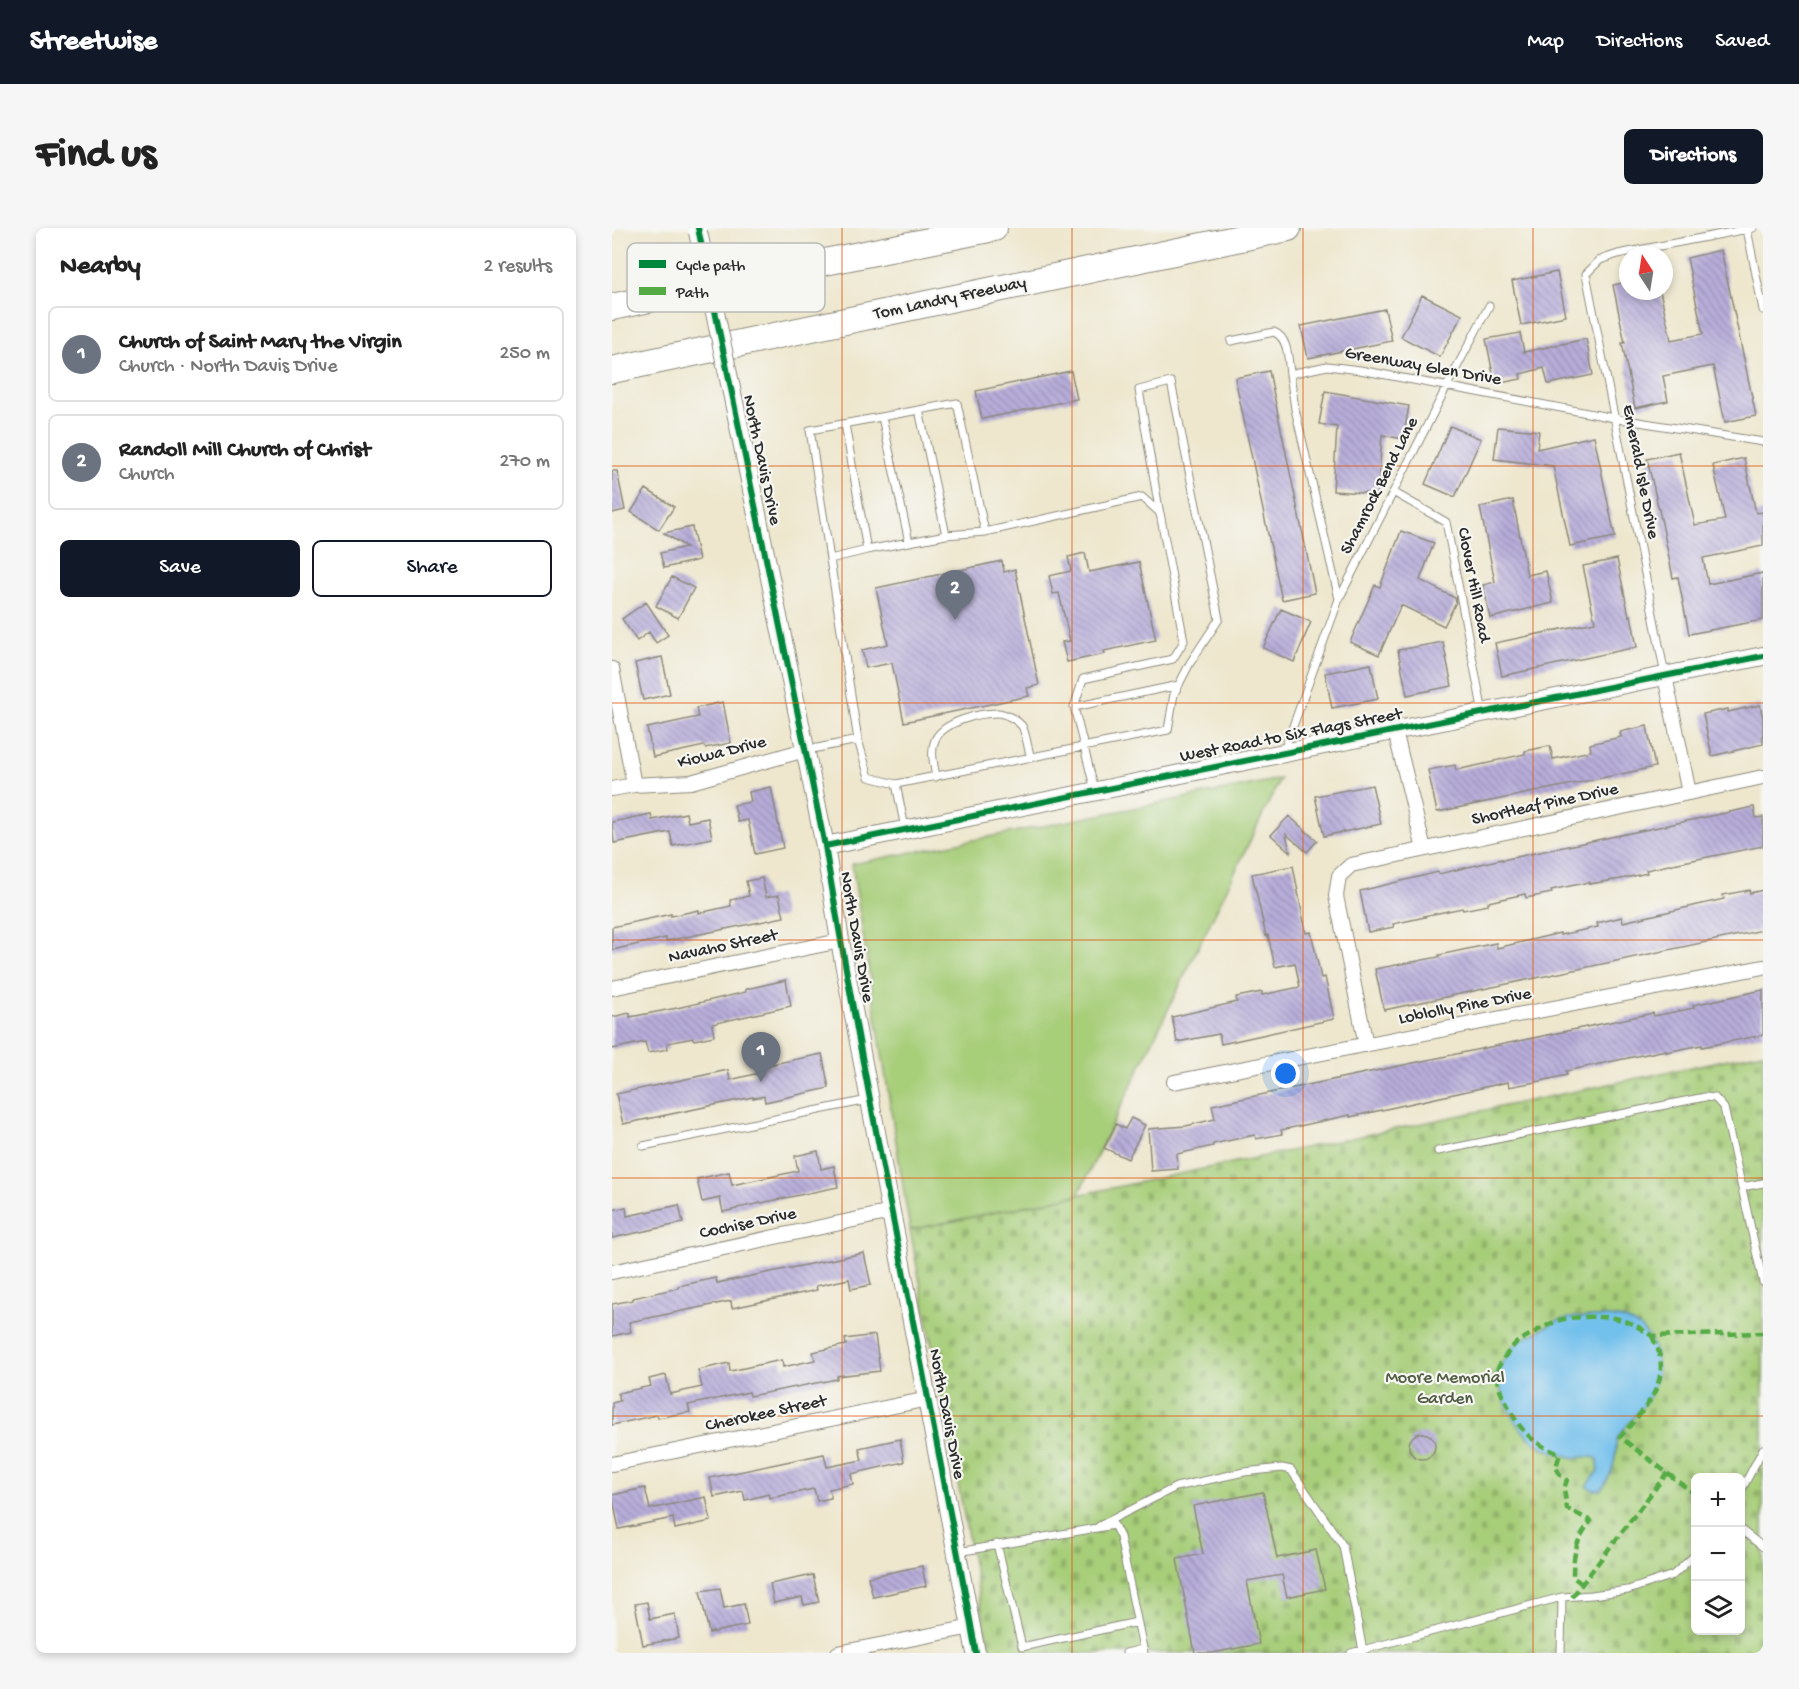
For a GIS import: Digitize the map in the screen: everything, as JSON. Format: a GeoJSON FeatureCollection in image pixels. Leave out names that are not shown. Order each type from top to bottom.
{"type":"FeatureCollection","features":[{"type":"Feature","properties":{"kind":"highway"},"geometry":{"type":"LineString","coordinates":[[825,260],[947,228]]}},
{"type":"Feature","properties":{"kind":"highway"},"geometry":{"type":"LineString","coordinates":[[825,262],[994,228]]}},
{"type":"Feature","properties":{"kind":"highway","name":"Tom Landry Freeway"},"geometry":{"type":"LineString","coordinates":[[612,370],[1288,228]]}},
{"type":"Feature","properties":{"kind":"highway"},"geometry":{"type":"LineString","coordinates":[[612,307],[627,304]]}},
{"type":"Feature","properties":{"kind":"street","name":"North Davis Drive"},"geometry":{"type":"LineString","coordinates":[[715,312],[825,846],[840,941],[976,1653]]}},
{"type":"Feature","properties":{"kind":"street","name":"West Road to Six Flags Street"},"geometry":{"type":"LineString","coordinates":[[825,846],[1763,656]]}},
{"type":"Feature","properties":{"kind":"street"},"geometry":{"type":"LineString","coordinates":[[612,669],[634,785]]}},
{"type":"Feature","properties":{"kind":"street"},"geometry":{"type":"LineString","coordinates":[[1665,676],[1689,793]]}},
{"type":"Feature","properties":{"kind":"street"},"geometry":{"type":"LineString","coordinates":[[1395,731],[1424,849]]}},
{"type":"Feature","properties":{"kind":"street","name":"Kiowa Drive"},"geometry":{"type":"LineString","coordinates":[[612,789],[634,785],[691,782],[805,750]]}},
{"type":"Feature","properties":{"kind":"street","name":"Shortleaf Pine Drive"},"geometry":{"type":"LineString","coordinates":[[1366,1045],[1336,896],[1339,876],[1351,865],[1763,777]]}},
{"type":"Feature","properties":{"kind":"street","name":"Navaho Street"},"geometry":{"type":"LineString","coordinates":[[612,988],[840,941]]}},
{"type":"Feature","properties":{"kind":"street","name":"Loblolly Pine Drive"},"geometry":{"type":"LineString","coordinates":[[1173,1082],[1763,967]]}},
{"type":"Feature","properties":{"kind":"street","name":"Cochise Drive"},"geometry":{"type":"LineString","coordinates":[[612,1272],[891,1212]]}},
{"type":"Feature","properties":{"kind":"street","name":"Cherokee Street"},"geometry":{"type":"LineString","coordinates":[[612,1464],[928,1399]]}},
{"type":"Feature","properties":{"kind":"street"},"geometry":{"type":"LineString","coordinates":[[838,1653],[972,1627]]}},
{"type":"Feature","properties":{"kind":"lane","name":"Emerald Isle Drive"},"geometry":{"type":"LineString","coordinates":[[1665,676],[1586,274],[1600,260],[1750,228]]}},
{"type":"Feature","properties":{"kind":"lane"},"geometry":{"type":"LineString","coordinates":[[1750,228],[1763,310]]}},
{"type":"Feature","properties":{"kind":"lane","name":"Shamrock Bend Lane"},"geometry":{"type":"LineString","coordinates":[[1339,599],[1489,306]]}},
{"type":"Feature","properties":{"kind":"lane"},"geometry":{"type":"LineString","coordinates":[[1231,341],[1274,332],[1285,340],[1295,409],[1339,599],[1283,753]]}},
{"type":"Feature","properties":{"kind":"lane","name":"Greenway Glen Drive"},"geometry":{"type":"LineString","coordinates":[[1290,374],[1327,366],[1360,370],[1614,418],[1763,442]]}},
{"type":"Feature","properties":{"kind":"lane"},"geometry":{"type":"LineString","coordinates":[[985,532],[957,403],[810,430],[858,740],[869,777],[896,784],[936,777],[1031,758],[1084,747],[1168,730],[1174,694],[1190,663],[1219,619],[1171,382],[1139,390],[1184,641],[1173,660],[1083,679],[1074,707],[1084,747],[1095,791]]}},
{"type":"Feature","properties":{"kind":"lane"},"geometry":{"type":"LineString","coordinates":[[919,410],[946,535]]}},
{"type":"Feature","properties":{"kind":"lane"},"geometry":{"type":"LineString","coordinates":[[882,417],[909,542]]}},
{"type":"Feature","properties":{"kind":"lane"},"geometry":{"type":"LineString","coordinates":[[845,424],[867,550]]}},
{"type":"Feature","properties":{"kind":"lane","name":"Clover Hill Road"},"geometry":{"type":"LineString","coordinates":[[1393,492],[1446,522],[1482,713]]}},
{"type":"Feature","properties":{"kind":"lane"},"geometry":{"type":"LineString","coordinates":[[830,559],[946,535],[985,532],[1142,497],[1160,513],[1161,517]]}},
{"type":"Feature","properties":{"kind":"lane"},"geometry":{"type":"LineString","coordinates":[[1074,707],[1179,685]]}},
{"type":"Feature","properties":{"kind":"lane"},"geometry":{"type":"LineString","coordinates":[[936,777],[932,751],[936,738],[943,728],[952,723],[978,716],[998,713],[1016,721],[1022,726],[1031,758]]}},
{"type":"Feature","properties":{"kind":"lane"},"geometry":{"type":"LineString","coordinates":[[805,750],[858,740]]}},
{"type":"Feature","properties":{"kind":"lane"},"geometry":{"type":"LineString","coordinates":[[896,784],[905,830]]}},
{"type":"Feature","properties":{"kind":"lane"},"geometry":{"type":"LineString","coordinates":[[1438,1151],[1705,1097],[1715,1098],[1724,1108],[1763,1282]]}},
{"type":"Feature","properties":{"kind":"lane"},"geometry":{"type":"LineString","coordinates":[[643,1146],[870,1100]]}},
{"type":"Feature","properties":{"kind":"lane"},"geometry":{"type":"LineString","coordinates":[[1742,1187],[1763,1183]]}},
{"type":"Feature","properties":{"kind":"lane"},"geometry":{"type":"LineString","coordinates":[[1745,1483],[1763,1449]]}},
{"type":"Feature","properties":{"kind":"lane"},"geometry":{"type":"LineString","coordinates":[[1100,1526],[1176,1487],[1244,1472],[1282,1468],[1291,1470],[1343,1546],[1363,1650]]}},
{"type":"Feature","properties":{"kind":"lane"},"geometry":{"type":"LineString","coordinates":[[958,1552],[1114,1525],[1120,1537],[1143,1651],[1126,1653]]}},
{"type":"Feature","properties":{"kind":"lane"},"geometry":{"type":"LineString","coordinates":[[1745,1533],[1763,1547]]}},
{"type":"Feature","properties":{"kind":"lane"},"geometry":{"type":"LineString","coordinates":[[997,1544],[1023,1650],[1137,1622]]}},
{"type":"Feature","properties":{"kind":"lane"},"geometry":{"type":"LineString","coordinates":[[1351,1653],[1562,1598],[1628,1590],[1673,1575],[1691,1558]]}},
{"type":"Feature","properties":{"kind":"lane"},"geometry":{"type":"LineString","coordinates":[[1561,1653],[1562,1598]]}},
{"type":"Feature","properties":{"kind":"green space"},"geometry":{"type":"Polygon","coordinates":[[[1280,779],[1078,1195],[910,1230],[852,864],[1280,779]]]}},
{"type":"Feature","properties":{"kind":"green space","name":"Moore Memorial Garden"},"geometry":{"type":"Polygon","coordinates":[[[1763,1052],[1763,1653],[990,1653],[910,1230],[1763,1052]]]}},
{"type":"Feature","properties":{"kind":"water"},"geometry":{"type":"Polygon","coordinates":[[[1575,1317],[1613,1317],[1631,1322],[1649,1337],[1657,1359],[1655,1384],[1650,1396],[1616,1441],[1613,1467],[1601,1490],[1593,1490],[1587,1486],[1598,1471],[1598,1459],[1575,1458],[1547,1449],[1535,1442],[1518,1425],[1506,1404],[1497,1370],[1516,1343],[1559,1320],[1575,1317]]]}},
{"type":"Feature","properties":{"kind":"building"},"geometry":{"type":"Polygon","coordinates":[[[1721,250],[1756,416],[1725,422],[1713,366],[1663,376],[1668,401],[1635,408],[1613,285],[1619,284],[1619,300],[1662,300],[1671,340],[1703,334],[1687,258],[1721,250]]]}},
{"type":"Feature","properties":{"kind":"building"},"geometry":{"type":"Polygon","coordinates":[[[1557,272],[1566,316],[1521,325],[1512,281],[1557,272]]]}},
{"type":"Feature","properties":{"kind":"building"},"geometry":{"type":"Polygon","coordinates":[[[1422,295],[1462,315],[1440,357],[1401,337],[1422,295]]]}},
{"type":"Feature","properties":{"kind":"building"},"geometry":{"type":"Polygon","coordinates":[[[1385,309],[1392,341],[1308,358],[1301,326],[1385,309]]]}},
{"type":"Feature","properties":{"kind":"building"},"geometry":{"type":"Polygon","coordinates":[[[1520,333],[1524,352],[1586,339],[1593,375],[1548,384],[1544,368],[1520,374],[1521,379],[1495,384],[1486,339],[1520,333]]]}},
{"type":"Feature","properties":{"kind":"building"},"geometry":{"type":"Polygon","coordinates":[[[1071,371],[1077,399],[982,419],[976,391],[1071,371]]]}},
{"type":"Feature","properties":{"kind":"building"},"geometry":{"type":"Polygon","coordinates":[[[1269,371],[1315,593],[1282,600],[1235,378],[1269,371]]]}},
{"type":"Feature","properties":{"kind":"building"},"geometry":{"type":"Polygon","coordinates":[[[1325,391],[1409,406],[1403,439],[1382,435],[1378,494],[1333,491],[1337,427],[1319,424],[1325,391]]]}},
{"type":"Feature","properties":{"kind":"building"},"geometry":{"type":"Polygon","coordinates":[[[1450,426],[1481,439],[1455,497],[1425,484],[1450,426]]]}},
{"type":"Feature","properties":{"kind":"building"},"geometry":{"type":"Polygon","coordinates":[[[1498,427],[1539,431],[1537,449],[1594,436],[1615,537],[1570,546],[1553,466],[1494,459],[1498,427]]]}},
{"type":"Feature","properties":{"kind":"building"},"geometry":{"type":"Polygon","coordinates":[[[1679,452],[1695,525],[1725,520],[1713,465],[1744,458],[1756,513],[1763,512],[1763,546],[1703,558],[1708,584],[1763,573],[1763,620],[1689,634],[1678,577],[1673,578],[1647,459],[1679,452]]]}},
{"type":"Feature","properties":{"kind":"building"},"geometry":{"type":"Polygon","coordinates":[[[612,471],[617,471],[625,510],[612,513],[612,471]]]}},
{"type":"Feature","properties":{"kind":"building"},"geometry":{"type":"Polygon","coordinates":[[[646,489],[674,507],[659,530],[631,512],[646,489]]]}},
{"type":"Feature","properties":{"kind":"building"},"geometry":{"type":"Polygon","coordinates":[[[1513,500],[1527,575],[1546,571],[1553,603],[1490,618],[1483,585],[1495,582],[1480,507],[1513,500]]]}},
{"type":"Feature","properties":{"kind":"building"},"geometry":{"type":"Polygon","coordinates":[[[692,527],[699,560],[664,568],[660,553],[686,547],[664,533],[692,527]]]}},
{"type":"Feature","properties":{"kind":"building"},"geometry":{"type":"Polygon","coordinates":[[[1401,531],[1434,543],[1420,580],[1455,598],[1456,602],[1444,626],[1401,605],[1379,655],[1350,642],[1375,585],[1380,587],[1401,531]]]}},
{"type":"Feature","properties":{"kind":"building"},"geometry":{"type":"Polygon","coordinates":[[[1085,553],[1089,572],[1139,562],[1156,640],[1067,662],[1062,642],[1070,641],[1059,593],[1053,594],[1049,576],[1071,571],[1068,557],[1085,553]]]}},
{"type":"Feature","properties":{"kind":"building"},"geometry":{"type":"Polygon","coordinates":[[[1617,559],[1637,647],[1502,676],[1495,643],[1595,622],[1583,566],[1617,559]]]}},
{"type":"Feature","properties":{"kind":"building"},"geometry":{"type":"Polygon","coordinates":[[[1002,561],[1004,572],[1015,569],[1039,685],[1027,688],[1029,696],[904,722],[892,663],[866,668],[862,650],[888,644],[876,588],[1002,561]]]}},
{"type":"Feature","properties":{"kind":"building"},"geometry":{"type":"Polygon","coordinates":[[[672,577],[694,588],[678,618],[656,606],[672,577]]]}},
{"type":"Feature","properties":{"kind":"building"},"geometry":{"type":"Polygon","coordinates":[[[646,602],[668,635],[656,643],[649,632],[637,641],[622,619],[646,602]]]}},
{"type":"Feature","properties":{"kind":"building"},"geometry":{"type":"Polygon","coordinates":[[[1281,609],[1311,622],[1294,662],[1263,648],[1281,609]]]}},
{"type":"Feature","properties":{"kind":"building"},"geometry":{"type":"Polygon","coordinates":[[[1443,642],[1452,686],[1407,695],[1398,650],[1443,642]]]}},
{"type":"Feature","properties":{"kind":"building"},"geometry":{"type":"Polygon","coordinates":[[[662,657],[670,694],[643,700],[635,663],[662,657]]]}},
{"type":"Feature","properties":{"kind":"building"},"geometry":{"type":"Polygon","coordinates":[[[1371,664],[1378,699],[1332,708],[1325,673],[1371,664]]]}},
{"type":"Feature","properties":{"kind":"building"},"geometry":{"type":"Polygon","coordinates":[[[723,702],[731,743],[705,748],[704,746],[653,757],[647,728],[698,717],[696,708],[723,702]]]}},
{"type":"Feature","properties":{"kind":"building"},"geometry":{"type":"Polygon","coordinates":[[[1760,705],[1763,719],[1763,744],[1712,756],[1703,714],[1728,709],[1728,712],[1760,705]]]}},
{"type":"Feature","properties":{"kind":"building"},"geometry":{"type":"Polygon","coordinates":[[[1647,726],[1655,767],[1437,812],[1428,770],[1455,765],[1456,770],[1550,746],[1553,759],[1591,751],[1590,744],[1621,737],[1620,732],[1647,726]]]}},
{"type":"Feature","properties":{"kind":"building"},"geometry":{"type":"Polygon","coordinates":[[[1372,785],[1381,824],[1324,836],[1315,796],[1372,785]]]}},
{"type":"Feature","properties":{"kind":"building"},"geometry":{"type":"Polygon","coordinates":[[[771,787],[783,848],[755,854],[748,820],[738,822],[734,805],[751,802],[749,792],[771,787]]]}},
{"type":"Feature","properties":{"kind":"building"},"geometry":{"type":"Polygon","coordinates":[[[1754,807],[1756,818],[1763,817],[1763,846],[1646,870],[1647,873],[1621,879],[1589,884],[1589,882],[1526,898],[1525,894],[1488,902],[1488,905],[1424,916],[1393,924],[1394,927],[1368,932],[1360,891],[1438,872],[1439,874],[1754,807]]]}},
{"type":"Feature","properties":{"kind":"building"},"geometry":{"type":"Polygon","coordinates":[[[686,813],[688,822],[708,818],[712,838],[673,846],[670,832],[614,843],[612,822],[651,814],[652,820],[686,813]]]}},
{"type":"Feature","properties":{"kind":"building"},"geometry":{"type":"Polygon","coordinates":[[[1289,816],[1317,841],[1307,852],[1286,834],[1290,852],[1271,835],[1289,816]]]}},
{"type":"Feature","properties":{"kind":"building"},"geometry":{"type":"Polygon","coordinates":[[[1293,866],[1306,933],[1311,932],[1321,978],[1325,977],[1334,1019],[1221,1044],[1219,1034],[1177,1042],[1172,1017],[1237,1002],[1236,997],[1262,992],[1262,995],[1300,987],[1295,963],[1275,967],[1252,874],[1293,866]]]}},
{"type":"Feature","properties":{"kind":"building"},"geometry":{"type":"Polygon","coordinates":[[[762,878],[766,897],[779,895],[784,917],[612,950],[612,927],[671,914],[671,916],[699,910],[699,913],[731,906],[730,900],[749,896],[746,881],[762,878]]]}},
{"type":"Feature","properties":{"kind":"building"},"geometry":{"type":"Polygon","coordinates":[[[1749,890],[1750,893],[1763,890],[1763,930],[1384,1010],[1375,969],[1496,943],[1497,948],[1560,933],[1560,935],[1598,927],[1597,923],[1622,917],[1623,922],[1724,899],[1723,895],[1749,890]]]}},
{"type":"Feature","properties":{"kind":"building"},"geometry":{"type":"Polygon","coordinates":[[[786,980],[791,1006],[712,1024],[714,1036],[667,1043],[668,1049],[648,1053],[645,1042],[612,1049],[612,1017],[630,1013],[630,1017],[677,1008],[786,980]]]}},
{"type":"Feature","properties":{"kind":"building"},"geometry":{"type":"Polygon","coordinates":[[[1763,990],[1763,1035],[1702,1047],[1702,1045],[1666,1052],[1666,1050],[1566,1071],[1567,1075],[1541,1081],[1509,1087],[1508,1082],[1281,1130],[1282,1134],[1256,1139],[1255,1135],[1213,1144],[1213,1146],[1177,1154],[1178,1169],[1151,1171],[1148,1129],[1186,1126],[1215,1119],[1212,1105],[1653,1013],[1654,1016],[1694,1008],[1693,1005],[1763,990]]]}},
{"type":"Feature","properties":{"kind":"building"},"geometry":{"type":"Polygon","coordinates":[[[822,1054],[829,1088],[765,1102],[764,1096],[753,1097],[623,1124],[616,1094],[728,1070],[730,1080],[759,1073],[758,1067],[822,1054]]]}},
{"type":"Feature","properties":{"kind":"building"},"geometry":{"type":"Polygon","coordinates":[[[1131,1118],[1145,1125],[1128,1159],[1104,1148],[1116,1124],[1125,1129],[1131,1118]]]}},
{"type":"Feature","properties":{"kind":"building"},"geometry":{"type":"Polygon","coordinates":[[[818,1151],[821,1169],[834,1166],[838,1187],[723,1212],[720,1198],[702,1202],[697,1179],[729,1172],[732,1185],[798,1171],[795,1156],[818,1151]]]}},
{"type":"Feature","properties":{"kind":"building"},"geometry":{"type":"Polygon","coordinates":[[[679,1205],[683,1223],[612,1238],[612,1210],[626,1207],[627,1216],[679,1205]]]}},
{"type":"Feature","properties":{"kind":"building"},"geometry":{"type":"Polygon","coordinates":[[[864,1253],[871,1285],[851,1289],[849,1279],[816,1286],[817,1290],[732,1308],[731,1301],[629,1322],[631,1332],[612,1336],[612,1304],[716,1278],[717,1283],[864,1253]]]}},
{"type":"Feature","properties":{"kind":"building"},"geometry":{"type":"Polygon","coordinates":[[[875,1335],[880,1371],[837,1376],[837,1379],[750,1396],[749,1392],[688,1405],[690,1412],[658,1418],[657,1415],[612,1425],[612,1403],[620,1401],[618,1393],[651,1386],[649,1379],[666,1375],[670,1394],[702,1387],[698,1370],[729,1363],[730,1371],[782,1360],[783,1367],[815,1360],[813,1352],[846,1345],[845,1339],[875,1335]]]}},
{"type":"Feature","properties":{"kind":"building"},"geometry":{"type":"Polygon","coordinates":[[[1422,1433],[1431,1437],[1435,1446],[1431,1455],[1422,1459],[1413,1455],[1409,1446],[1413,1437],[1422,1433]]]}},
{"type":"Feature","properties":{"kind":"building"},"geometry":{"type":"Polygon","coordinates":[[[900,1439],[904,1462],[851,1474],[853,1484],[829,1489],[831,1498],[817,1501],[814,1489],[770,1498],[769,1494],[745,1500],[743,1491],[714,1497],[710,1478],[824,1454],[827,1467],[862,1460],[859,1448],[900,1439]]]}},
{"type":"Feature","properties":{"kind":"building"},"geometry":{"type":"Polygon","coordinates":[[[645,1488],[650,1509],[706,1497],[711,1521],[675,1529],[673,1518],[619,1529],[612,1495],[645,1488]]]}},
{"type":"Feature","properties":{"kind":"building"},"geometry":{"type":"Polygon","coordinates":[[[1263,1492],[1277,1558],[1316,1550],[1325,1589],[1287,1597],[1282,1575],[1247,1581],[1259,1644],[1212,1653],[1195,1653],[1177,1559],[1203,1554],[1193,1506],[1263,1492]]]}},
{"type":"Feature","properties":{"kind":"building"},"geometry":{"type":"Polygon","coordinates":[[[922,1566],[926,1586],[873,1597],[868,1577],[922,1566]]]}},
{"type":"Feature","properties":{"kind":"building"},"geometry":{"type":"Polygon","coordinates":[[[813,1575],[819,1602],[804,1605],[802,1597],[774,1603],[770,1584],[813,1575]]]}},
{"type":"Feature","properties":{"kind":"building"},"geometry":{"type":"Polygon","coordinates":[[[720,1588],[724,1608],[744,1604],[748,1625],[709,1633],[700,1591],[720,1588]]]}},
{"type":"Feature","properties":{"kind":"building"},"geometry":{"type":"Polygon","coordinates":[[[647,1602],[650,1619],[675,1614],[679,1638],[643,1645],[635,1604],[647,1602]]]}},
{"type":"Feature","properties":{"kind":"marked path"},"geometry":{"type":"LineString","coordinates":[[1582,1584],[1573,1577],[1574,1561],[1576,1547],[1591,1521],[1567,1509],[1564,1489],[1567,1480],[1560,1475],[1556,1467],[1560,1454],[1543,1447],[1530,1437],[1519,1425],[1500,1391],[1497,1371],[1505,1357],[1515,1344],[1530,1335],[1556,1321],[1572,1318],[1619,1319],[1652,1336],[1763,1333]]}},
{"type":"Feature","properties":{"kind":"marked path"},"geometry":{"type":"LineString","coordinates":[[1652,1336],[1660,1358],[1659,1381],[1649,1402],[1620,1437],[1691,1491]]}},
{"type":"Feature","properties":{"kind":"marked path"},"geometry":{"type":"LineString","coordinates":[[1572,1597],[1667,1473]]}},
{"type":"Feature","properties":{"kind":"cycle path"},"geometry":{"type":"LineString","coordinates":[[698,228],[701,243]]}},
{"type":"Feature","properties":{"kind":"cycle path"},"geometry":{"type":"LineString","coordinates":[[715,312],[825,846],[860,1048],[976,1653]]}},
{"type":"Feature","properties":{"kind":"cycle path"},"geometry":{"type":"LineString","coordinates":[[825,846],[1763,656]]}},
{"type":"Feature","properties":{"kind":"place","name":"Randoll Mill Church of Christ"},"geometry":{"type":"Point","coordinates":[955,620]}},
{"type":"Feature","properties":{"kind":"place","name":"Church of Saint Mary the Virgin"},"geometry":{"type":"Point","coordinates":[761,1082]}}]}
